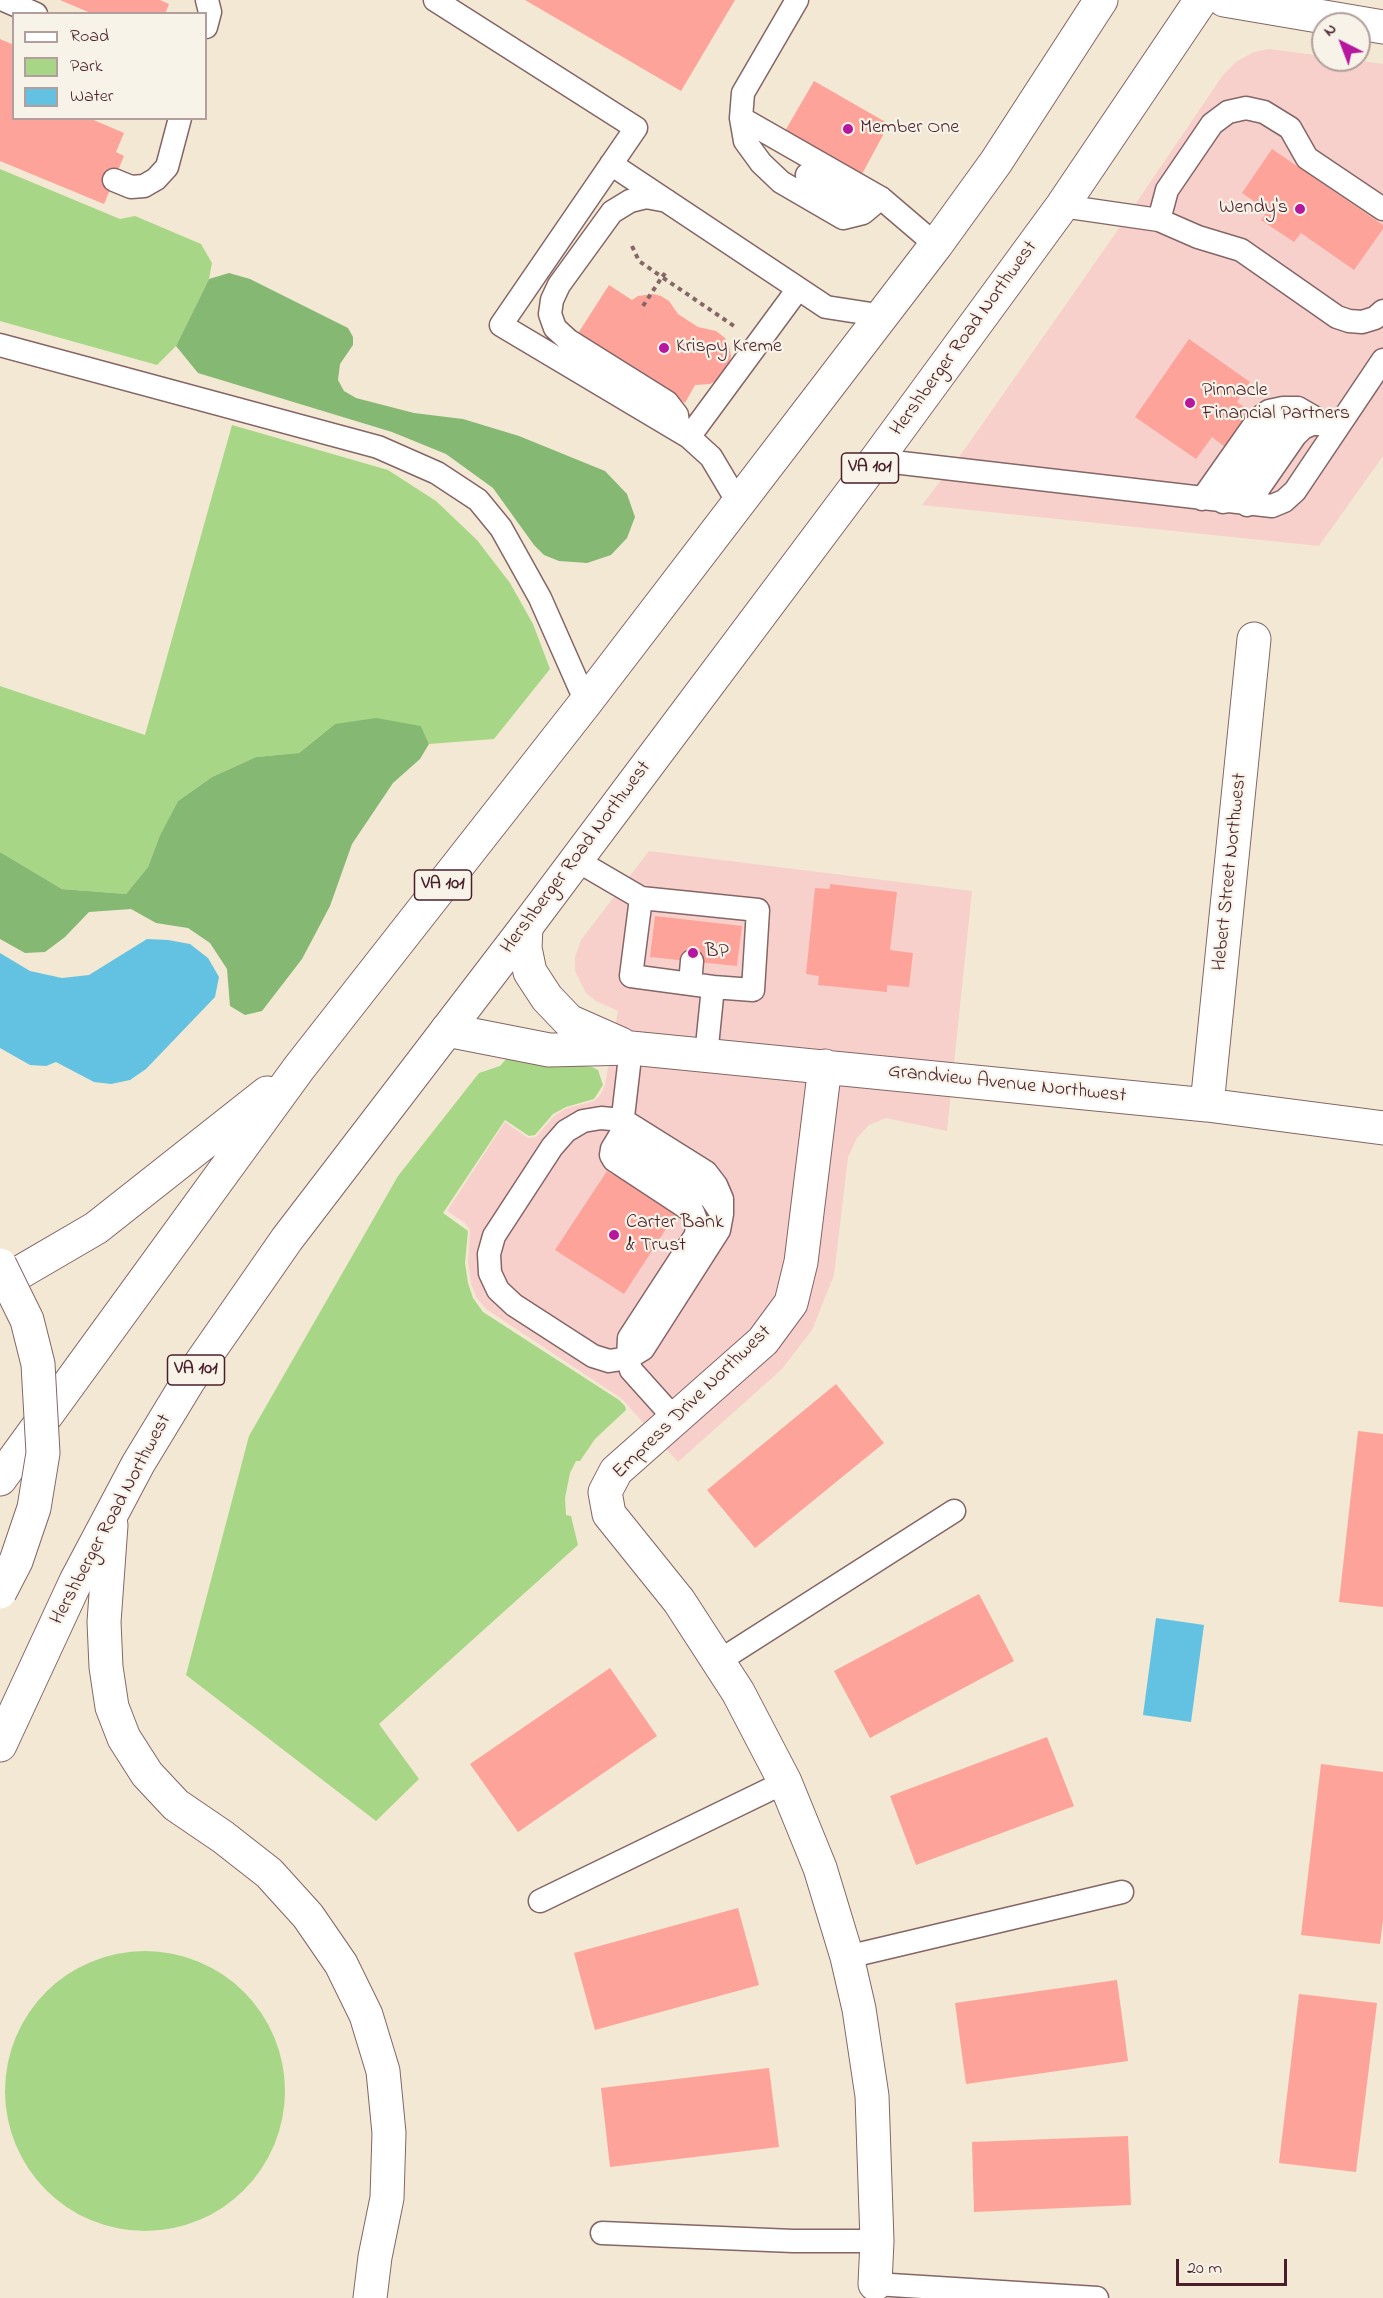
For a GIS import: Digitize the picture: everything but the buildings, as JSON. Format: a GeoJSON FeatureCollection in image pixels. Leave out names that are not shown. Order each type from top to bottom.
{"type":"FeatureCollection","features":[{"type":"Feature","properties":{"kind":"main road","name":"VA 101"},"geometry":{"type":"LineString","coordinates":[[0,1479],[299,1068],[884,316],[996,162],[1101,0]]}},
{"type":"Feature","properties":{"kind":"main road","name":"Hershberger Road Northwest"},"geometry":{"type":"LineString","coordinates":[[0,1744],[76,1581],[112,1512],[138,1464],[215,1342],[288,1239],[526,927],[876,460],[1062,206],[1201,0]]}},
{"type":"Feature","properties":{"kind":"main road"},"geometry":{"type":"LineString","coordinates":[[1224,0],[1383,27]]}},
{"type":"Feature","properties":{"kind":"main road","name":"Hebert Street Northwest"},"geometry":{"type":"LineString","coordinates":[[1207,1106],[1254,639]]}},
{"type":"Feature","properties":{"kind":"main road","name":"Grandview Avenue Northwest"},"geometry":{"type":"LineString","coordinates":[[526,927],[525,948],[531,972],[547,998],[569,1021],[631,1048]]}},
{"type":"Feature","properties":{"kind":"main road","name":"Grandview Avenue Northwest"},"geometry":{"type":"LineString","coordinates":[[447,1030],[549,1050],[631,1048],[825,1066],[1207,1106],[1383,1128]]}},
{"type":"Feature","properties":{"kind":"main road","name":"Empress Drive Northwest"},"geometry":{"type":"LineString","coordinates":[[825,1066],[801,1262],[791,1303],[763,1341],[616,1471],[605,1492],[609,1514],[679,1601],[738,1692],[785,1782],[820,1869],[847,1958],[859,2009],[872,2096],[877,2241],[875,2284]]}},
{"type":"Feature","properties":{"kind":"main road"},"geometry":{"type":"LineString","coordinates":[[0,1284],[96,1228],[299,1068]]}},
{"type":"Feature","properties":{"kind":"main road"},"geometry":{"type":"LineString","coordinates":[[0,1265],[27,1320],[38,1364],[43,1453],[34,1508],[15,1561],[0,1592]]}},
{"type":"Feature","properties":{"kind":"main road"},"geometry":{"type":"LineString","coordinates":[[112,1512],[104,1622],[106,1667],[112,1707],[124,1738],[147,1774],[176,1805],[223,1837],[269,1873],[308,1916],[341,1964],[366,2015],[383,2071],[389,2133],[387,2198],[375,2257],[370,2298]]}},
{"type":"Feature","properties":{"kind":"lane"},"geometry":{"type":"LineString","coordinates":[[4,0],[31,12]]}},
{"type":"Feature","properties":{"kind":"lane"},"geometry":{"type":"LineString","coordinates":[[207,0],[210,12],[207,23]]}},
{"type":"Feature","properties":{"kind":"lane"},"geometry":{"type":"LineString","coordinates":[[435,0],[636,128],[501,325],[684,434],[711,457],[739,504]]}},
{"type":"Feature","properties":{"kind":"lane"},"geometry":{"type":"LineString","coordinates":[[797,0],[743,93],[741,118],[745,141],[761,164],[781,182],[843,218],[863,213],[881,198]]}},
{"type":"Feature","properties":{"kind":"lane"},"geometry":{"type":"LineString","coordinates":[[1159,220],[1167,190],[1212,124],[1228,112],[1246,108],[1264,112],[1290,128],[1307,158],[1383,209]]}},
{"type":"Feature","properties":{"kind":"lane"},"geometry":{"type":"LineString","coordinates":[[741,118],[881,198],[936,245]]}},
{"type":"Feature","properties":{"kind":"lane"},"geometry":{"type":"LineString","coordinates":[[114,180],[131,187],[144,186],[156,179],[167,167],[179,120]]}},
{"type":"Feature","properties":{"kind":"lane"},"geometry":{"type":"LineString","coordinates":[[611,164],[826,307],[884,316]]}},
{"type":"Feature","properties":{"kind":"lane"},"geometry":{"type":"LineString","coordinates":[[667,201],[646,197],[630,201],[612,212],[559,285],[552,300],[550,314],[555,328],[568,340],[667,402],[677,415],[684,434]]}},
{"type":"Feature","properties":{"kind":"lane"},"geometry":{"type":"LineString","coordinates":[[1062,206],[1159,220],[1198,237],[1241,250],[1338,317],[1349,321],[1362,322],[1375,318],[1383,311]]}},
{"type":"Feature","properties":{"kind":"lane"},"geometry":{"type":"LineString","coordinates":[[684,434],[798,289]]}},
{"type":"Feature","properties":{"kind":"lane"},"geometry":{"type":"LineString","coordinates":[[0,345],[182,396],[378,447],[437,473],[478,500],[501,528],[540,598],[586,702]]}},
{"type":"Feature","properties":{"kind":"lane"},"geometry":{"type":"LineString","coordinates":[[876,460],[1247,505],[1272,506],[1284,501],[1295,491],[1324,423],[1383,360]]}},
{"type":"Feature","properties":{"kind":"lane"},"geometry":{"type":"LineString","coordinates":[[1213,501],[1259,418],[1269,411],[1298,408],[1324,423]]}},
{"type":"Feature","properties":{"kind":"lane"},"geometry":{"type":"LineString","coordinates":[[1247,505],[1295,436],[1303,428],[1312,424],[1324,423]]}},
{"type":"Feature","properties":{"kind":"lane"},"geometry":{"type":"LineString","coordinates":[[576,860],[641,898],[696,912],[758,910],[753,990],[631,976],[641,898]]}},
{"type":"Feature","properties":{"kind":"lane"},"geometry":{"type":"LineString","coordinates":[[690,984],[692,961]]}},
{"type":"Feature","properties":{"kind":"lane"},"geometry":{"type":"LineString","coordinates":[[706,1056],[713,987]]}},
{"type":"Feature","properties":{"kind":"lane"},"geometry":{"type":"LineString","coordinates":[[631,1048],[622,1127],[611,1155],[614,1160],[693,1212],[697,1223],[696,1235],[629,1338],[628,1358],[631,1370],[675,1419]]}},
{"type":"Feature","properties":{"kind":"lane"},"geometry":{"type":"LineString","coordinates":[[601,1119],[622,1127],[706,1172],[716,1185],[722,1199],[722,1214],[719,1230],[643,1349],[628,1358],[609,1361],[593,1356],[514,1305],[498,1290],[490,1273],[489,1254],[494,1236],[552,1147],[566,1131],[583,1121],[601,1119]]}},
{"type":"Feature","properties":{"kind":"lane"},"geometry":{"type":"LineString","coordinates":[[719,1661],[954,1511]]}},
{"type":"Feature","properties":{"kind":"lane"},"geometry":{"type":"LineString","coordinates":[[540,1900],[785,1782]]}},
{"type":"Feature","properties":{"kind":"lane"},"geometry":{"type":"LineString","coordinates":[[847,1958],[1122,1892]]}},
{"type":"Feature","properties":{"kind":"lane"},"geometry":{"type":"LineString","coordinates":[[602,2233],[793,2241],[877,2241]]}},
{"type":"Feature","properties":{"kind":"lane","name":"Empress Drive Northwest"},"geometry":{"type":"LineString","coordinates":[[875,2284],[1097,2298]]}},
{"type":"Feature","properties":{"kind":"path"},"geometry":{"type":"LineString","coordinates":[[632,246],[639,261],[743,332]]}},
{"type":"Feature","properties":{"kind":"path"},"geometry":{"type":"LineString","coordinates":[[643,306],[668,270]]}},
{"type":"Feature","properties":{"kind":"shaded area"},"geometry":{"type":"Polygon","coordinates":[[[1269,49],[1311,54],[1311,72],[1371,72],[1371,62],[1383,64],[1383,456],[1319,546],[922,505],[967,446],[1223,75],[1237,61],[1254,52],[1269,49]]]}},
{"type":"Feature","properties":{"kind":"shaded area"},"geometry":{"type":"Polygon","coordinates":[[[649,851],[972,891],[947,1131],[886,1118],[869,1125],[857,1138],[848,1157],[834,1275],[812,1330],[782,1369],[678,1462],[622,1399],[486,1309],[476,1297],[471,1283],[468,1263],[470,1230],[465,1223],[447,1211],[505,1122],[528,1138],[536,1137],[554,1116],[567,1108],[594,1101],[601,1094],[605,1085],[618,1011],[596,1001],[586,993],[575,971],[575,957],[581,940],[649,851]]]}},
{"type":"Feature","properties":{"kind":"green space"},"geometry":{"type":"Polygon","coordinates":[[[0,169],[120,219],[135,216],[201,244],[212,263],[209,279],[176,346],[157,365],[0,321],[0,169]]]}},
{"type":"Feature","properties":{"kind":"green space"},"geometry":{"type":"Polygon","coordinates":[[[229,273],[250,279],[348,328],[353,337],[353,345],[340,364],[338,380],[344,391],[356,398],[414,413],[463,419],[519,436],[605,471],[627,494],[635,517],[627,538],[611,555],[587,563],[559,561],[544,555],[534,545],[493,488],[446,454],[392,432],[198,373],[176,346],[209,279],[229,273]]]}},
{"type":"Feature","properties":{"kind":"green space"},"geometry":{"type":"Polygon","coordinates":[[[232,425],[388,470],[436,501],[477,540],[510,583],[533,624],[550,669],[494,739],[429,744],[421,726],[335,724],[299,753],[256,757],[212,777],[178,801],[160,835],[148,867],[126,894],[62,889],[0,852],[0,686],[145,735],[232,425]]]}},
{"type":"Feature","properties":{"kind":"green space"},"geometry":{"type":"Polygon","coordinates":[[[376,718],[421,726],[429,744],[420,759],[393,783],[352,844],[330,906],[302,959],[262,1011],[245,1015],[230,1006],[227,969],[210,943],[188,928],[156,923],[131,909],[89,912],[65,937],[45,952],[25,953],[0,939],[0,852],[62,889],[126,894],[148,867],[160,835],[178,801],[212,777],[256,757],[299,753],[335,724],[376,718]]]}},
{"type":"Feature","properties":{"kind":"green space"},"geometry":{"type":"Polygon","coordinates":[[[508,1057],[592,1067],[598,1070],[603,1085],[594,1099],[566,1107],[553,1114],[535,1135],[529,1136],[505,1120],[443,1213],[468,1231],[465,1263],[468,1283],[473,1298],[483,1312],[619,1400],[626,1410],[595,1439],[580,1461],[576,1461],[570,1473],[565,1498],[566,1515],[571,1516],[578,1545],[379,1724],[419,1779],[376,1821],[186,1675],[249,1436],[398,1176],[479,1073],[500,1066],[508,1057]]]}},
{"type":"Feature","properties":{"kind":"green space"},"geometry":{"type":"Polygon","coordinates":[[[131,1951],[159,1951],[199,1961],[211,1967],[234,1982],[254,2002],[275,2037],[283,2064],[285,2091],[283,2118],[275,2145],[254,2180],[234,2200],[211,2215],[186,2225],[159,2231],[131,2231],[91,2221],[79,2215],[56,2200],[36,2180],[21,2157],[11,2132],[5,2105],[5,2077],[15,2037],[21,2025],[36,2002],[56,1982],[79,1967],[104,1957],[131,1951]]]}},
{"type":"Feature","properties":{"kind":"water"},"geometry":{"type":"Polygon","coordinates":[[[147,939],[190,944],[208,958],[219,977],[215,997],[146,1069],[130,1080],[111,1084],[94,1082],[56,1062],[46,1066],[30,1065],[0,1048],[0,953],[30,971],[62,978],[89,975],[147,939]]]}},
{"type":"Feature","properties":{"kind":"water"},"geometry":{"type":"Polygon","coordinates":[[[1156,1618],[1204,1625],[1191,1722],[1143,1715],[1156,1618]]]}},
{"type":"Feature","properties":{"kind":"place","name":"Member One"},"geometry":{"type":"Point","coordinates":[848,129]}},
{"type":"Feature","properties":{"kind":"place","name":"Wendy's"},"geometry":{"type":"Point","coordinates":[1300,209]}},
{"type":"Feature","properties":{"kind":"place","name":"Krispy Kreme"},"geometry":{"type":"Point","coordinates":[664,348]}},
{"type":"Feature","properties":{"kind":"place","name":"Pinnacle Financial Partners"},"geometry":{"type":"Point","coordinates":[1190,403]}},
{"type":"Feature","properties":{"kind":"place","name":"BP"},"geometry":{"type":"Point","coordinates":[693,953]}},
{"type":"Feature","properties":{"kind":"place","name":"Carter Bank & Trust"},"geometry":{"type":"Point","coordinates":[614,1235]}}]}
